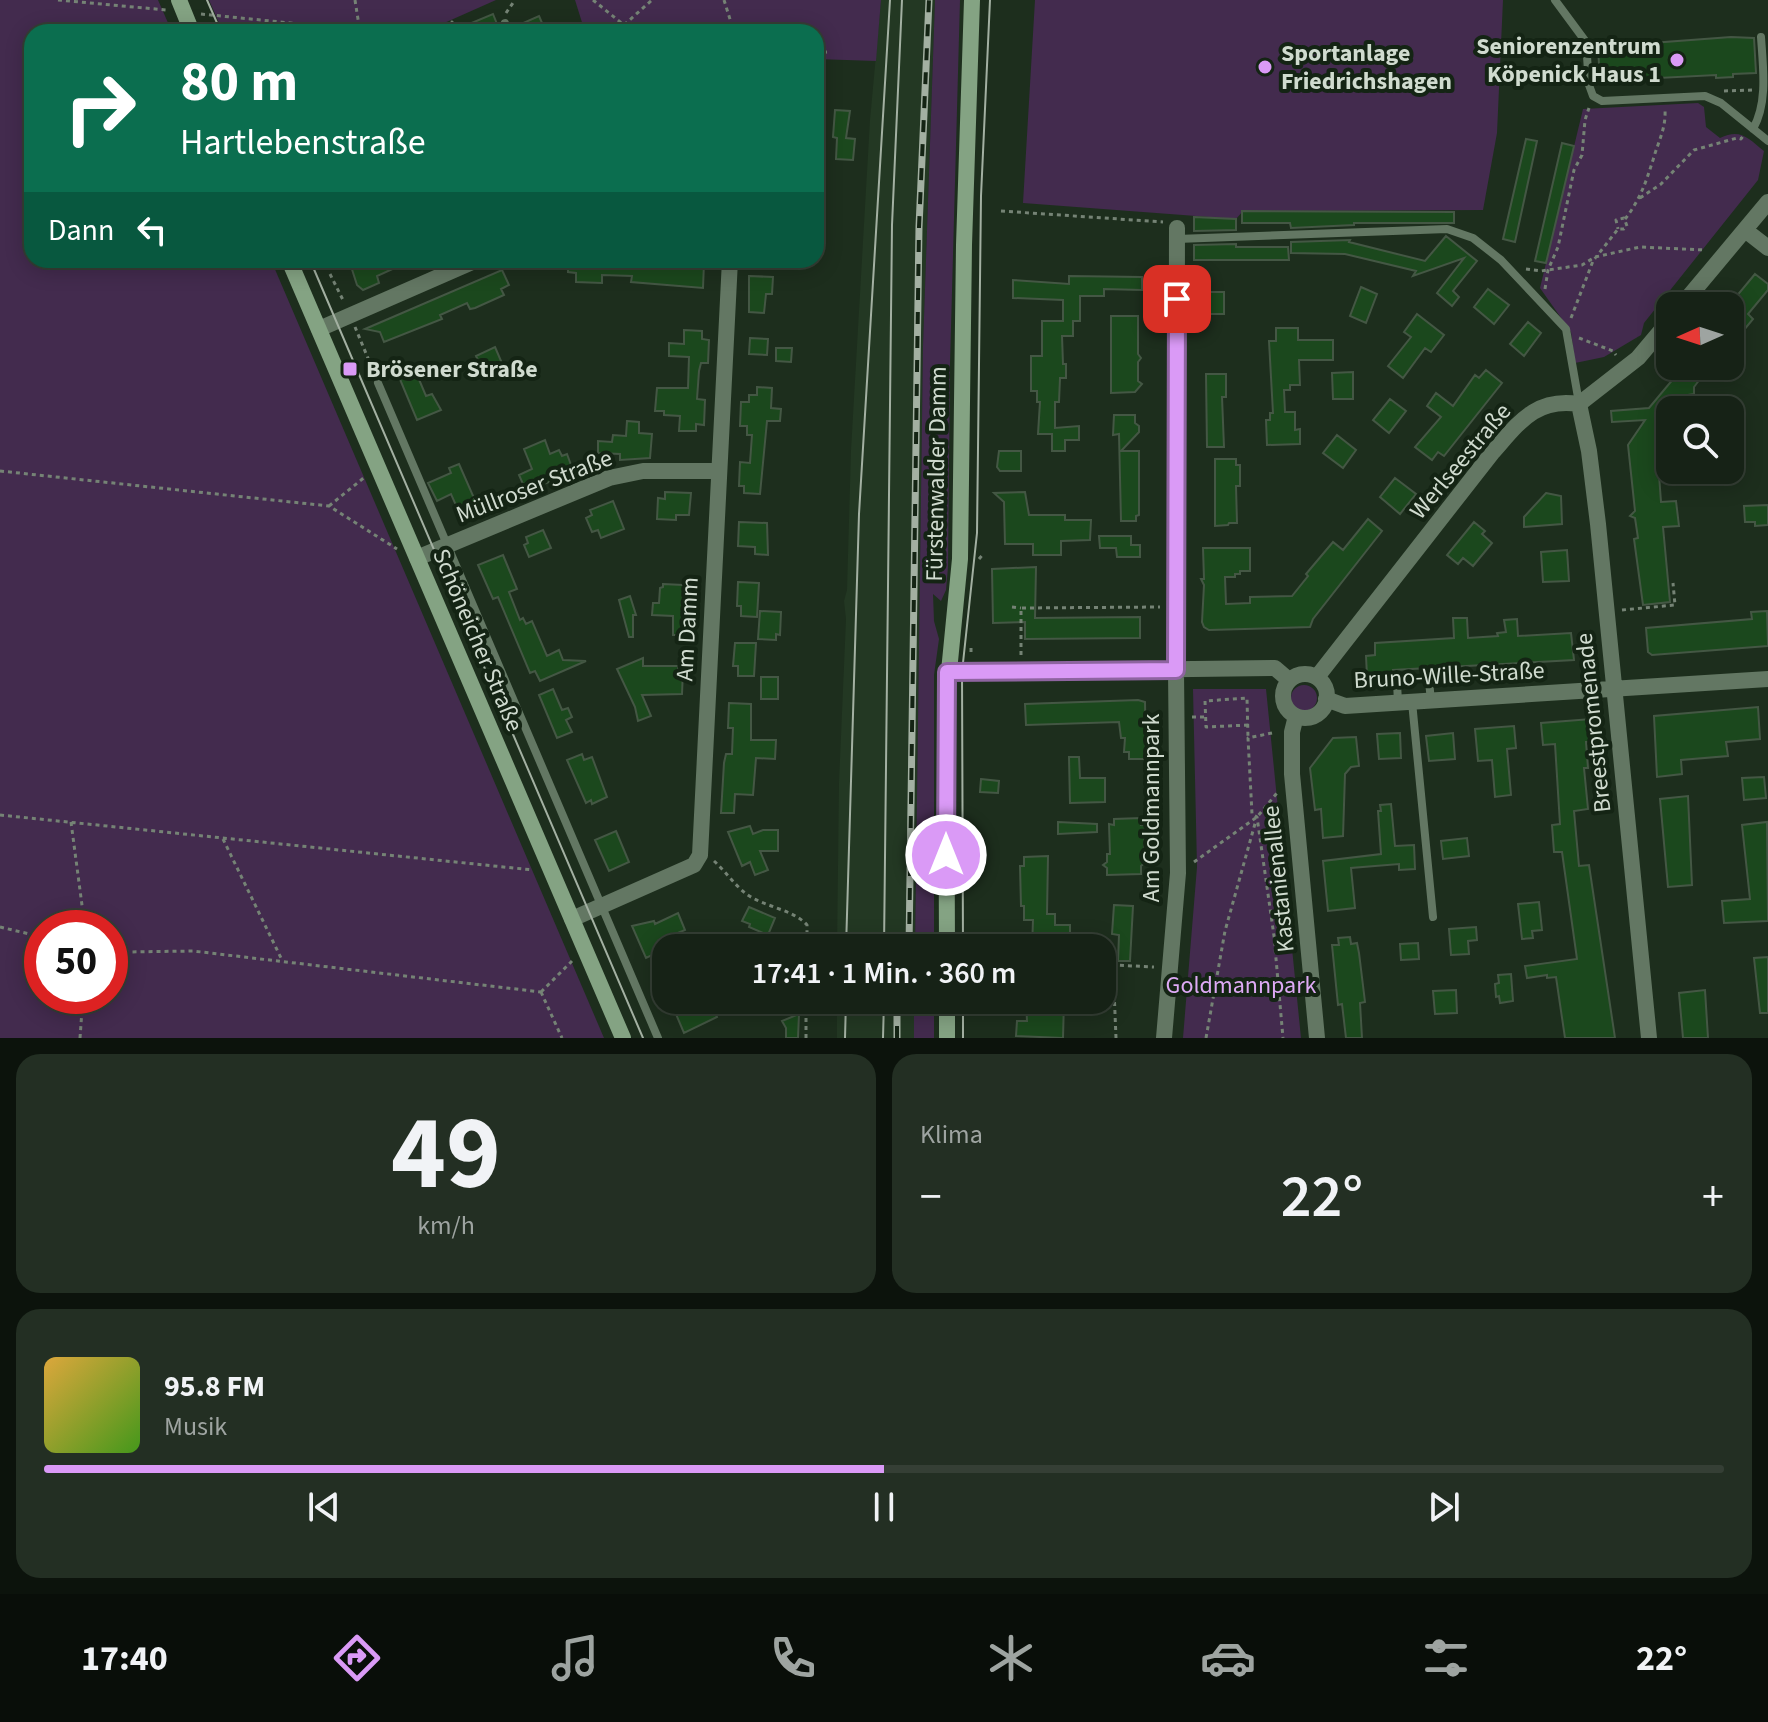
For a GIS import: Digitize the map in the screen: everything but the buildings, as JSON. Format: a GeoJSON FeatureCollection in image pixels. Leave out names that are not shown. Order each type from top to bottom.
{"type":"FeatureCollection","features":[{"type":"Feature","properties":{"kind":"main road","name":"Fürstenwalder Damm"},"geometry":{"type":"LineString","coordinates":[[947,934],[947,672],[960,559],[964,245],[972,0]]}},
{"type":"Feature","properties":{"kind":"main road","name":"Schöneicher Straße"},"geometry":{"type":"LineString","coordinates":[[292,268],[623,1038]]}},
{"type":"Feature","properties":{"kind":"main road"},"geometry":{"type":"LineString","coordinates":[[947,1014],[947,1038]]}},
{"type":"Feature","properties":{"kind":"street"},"geometry":{"type":"LineString","coordinates":[[1693,292],[1768,202]]}},
{"type":"Feature","properties":{"kind":"street"},"geometry":{"type":"LineString","coordinates":[[1745,230],[1768,248]]}},
{"type":"Feature","properties":{"kind":"street","name":"Am Goldmannpark"},"geometry":{"type":"LineString","coordinates":[[1164,1038],[1178,873],[1177,234]]}},
{"type":"Feature","properties":{"kind":"street"},"geometry":{"type":"LineString","coordinates":[[319,329],[459,268]]}},
{"type":"Feature","properties":{"kind":"street","name":"Am Damm"},"geometry":{"type":"LineString","coordinates":[[700,855],[730,268]]}},
{"type":"Feature","properties":{"kind":"street"},"geometry":{"type":"LineString","coordinates":[[1579,404],[1638,358],[1656,337]]}},
{"type":"Feature","properties":{"kind":"street","name":"Werlseestraße"},"geometry":{"type":"LineString","coordinates":[[1317,677],[1515,427],[1550,403],[1579,404]]}},
{"type":"Feature","properties":{"kind":"street","name":"Breestpromenade"},"geometry":{"type":"LineString","coordinates":[[1579,404],[1589,451],[1649,1038]]}},
{"type":"Feature","properties":{"kind":"street","name":"Müllroser Straße"},"geometry":{"type":"LineString","coordinates":[[417,558],[609,478],[643,471],[719,471]]}},
{"type":"Feature","properties":{"kind":"street"},"geometry":{"type":"LineString","coordinates":[[947,672],[1275,668],[1289,680]]}},
{"type":"Feature","properties":{"kind":"street"},"geometry":{"type":"LineString","coordinates":[[1298,675],[1317,677],[1325,687],[1323,708],[1306,718],[1296,716],[1288,710],[1283,700],[1284,689],[1289,680],[1298,675]]}},
{"type":"Feature","properties":{"kind":"street","name":"Bruno-Wille-Straße"},"geometry":{"type":"LineString","coordinates":[[1326,699],[1345,706],[1768,679]]}},
{"type":"Feature","properties":{"kind":"street","name":"Kastanienallee"},"geometry":{"type":"LineString","coordinates":[[1296,716],[1292,732],[1292,774],[1317,1038]]}},
{"type":"Feature","properties":{"kind":"street"},"geometry":{"type":"LineString","coordinates":[[572,919],[694,865],[700,855]]}},
{"type":"Feature","properties":{"kind":"lane"},"geometry":{"type":"LineString","coordinates":[[1555,0],[1586,42],[1589,85],[1593,96],[1602,101],[1713,98],[1768,141]]}},
{"type":"Feature","properties":{"kind":"lane"},"geometry":{"type":"LineString","coordinates":[[1752,128],[1757,122],[1764,89],[1761,37]]}},
{"type":"Feature","properties":{"kind":"lane"},"geometry":{"type":"LineString","coordinates":[[1177,234],[1447,229],[1473,238],[1501,260],[1566,329],[1579,404]]}},
{"type":"Feature","properties":{"kind":"lane","name":"Schöneicher Straße"},"geometry":{"type":"LineString","coordinates":[[378,383],[658,1038]]}},
{"type":"Feature","properties":{"kind":"lane"},"geometry":{"type":"LineString","coordinates":[[1429,681],[1431,701]]}},
{"type":"Feature","properties":{"kind":"lane"},"geometry":{"type":"LineString","coordinates":[[1397,683],[1405,702],[1433,917]]}},
{"type":"Feature","properties":{"kind":"path"},"geometry":{"type":"LineString","coordinates":[[58,0],[181,6],[310,24]]}},
{"type":"Feature","properties":{"kind":"path"},"geometry":{"type":"LineString","coordinates":[[355,0],[359,24]]}},
{"type":"Feature","properties":{"kind":"path"},"geometry":{"type":"LineString","coordinates":[[506,24],[507,9],[515,0]]}},
{"type":"Feature","properties":{"kind":"path"},"geometry":{"type":"LineString","coordinates":[[593,0],[623,24]]}},
{"type":"Feature","properties":{"kind":"path"},"geometry":{"type":"LineString","coordinates":[[625,24],[652,0]]}},
{"type":"Feature","properties":{"kind":"path"},"geometry":{"type":"LineString","coordinates":[[724,0],[732,24]]}},
{"type":"Feature","properties":{"kind":"path"},"geometry":{"type":"LineString","coordinates":[[1723,91],[1764,89]]}},
{"type":"Feature","properties":{"kind":"path"},"geometry":{"type":"LineString","coordinates":[[1545,307],[1548,270],[1558,247],[1574,170],[1582,155],[1585,120],[1593,96]]}},
{"type":"Feature","properties":{"kind":"path"},"geometry":{"type":"LineString","coordinates":[[1618,229],[1616,220],[1625,219],[1640,198],[1666,125],[1665,98]]}},
{"type":"Feature","properties":{"kind":"path"},"geometry":{"type":"LineString","coordinates":[[1640,198],[1661,184],[1694,150],[1741,139],[1752,128]]}},
{"type":"Feature","properties":{"kind":"path"},"geometry":{"type":"LineString","coordinates":[[1001,211],[1162,221],[1177,234]]}},
{"type":"Feature","properties":{"kind":"path"},"geometry":{"type":"LineString","coordinates":[[1616,355],[1566,329],[1595,257],[1618,229],[1627,226],[1625,219]]}},
{"type":"Feature","properties":{"kind":"path"},"geometry":{"type":"LineString","coordinates":[[1516,262],[1527,270],[1548,270],[1582,265],[1595,257],[1640,247],[1705,250]]}},
{"type":"Feature","properties":{"kind":"path"},"geometry":{"type":"LineString","coordinates":[[0,471],[329,506],[397,549]]}},
{"type":"Feature","properties":{"kind":"path"},"geometry":{"type":"LineString","coordinates":[[329,506],[366,476]]}},
{"type":"Feature","properties":{"kind":"path"},"geometry":{"type":"LineString","coordinates":[[979,559],[984,553]]}},
{"type":"Feature","properties":{"kind":"path"},"geometry":{"type":"LineString","coordinates":[[1606,611],[1675,605],[1673,583]]}},
{"type":"Feature","properties":{"kind":"path"},"geometry":{"type":"LineString","coordinates":[[1012,607],[1176,607]]}},
{"type":"Feature","properties":{"kind":"path"},"geometry":{"type":"LineString","coordinates":[[1021,608],[1021,655]]}},
{"type":"Feature","properties":{"kind":"path"},"geometry":{"type":"LineString","coordinates":[[1248,725],[1206,727],[1205,701],[1247,698],[1252,814],[1257,817],[1274,936],[1283,1038]]}},
{"type":"Feature","properties":{"kind":"path"},"geometry":{"type":"LineString","coordinates":[[1192,717],[1206,717]]}},
{"type":"Feature","properties":{"kind":"path"},"geometry":{"type":"LineString","coordinates":[[1248,738],[1272,733]]}},
{"type":"Feature","properties":{"kind":"path"},"geometry":{"type":"LineString","coordinates":[[1194,862],[1257,817],[1279,792]]}},
{"type":"Feature","properties":{"kind":"path"},"geometry":{"type":"LineString","coordinates":[[0,815],[518,870]]}},
{"type":"Feature","properties":{"kind":"path"},"geometry":{"type":"LineString","coordinates":[[1206,1038],[1225,931],[1257,817]]}},
{"type":"Feature","properties":{"kind":"path"},"geometry":{"type":"LineString","coordinates":[[71,822],[83,910]]}},
{"type":"Feature","properties":{"kind":"path"},"geometry":{"type":"LineString","coordinates":[[223,839],[282,960]]}},
{"type":"Feature","properties":{"kind":"path"},"geometry":{"type":"LineString","coordinates":[[700,855],[716,862],[745,893],[771,908],[802,919],[807,925],[807,934]]}},
{"type":"Feature","properties":{"kind":"path"},"geometry":{"type":"LineString","coordinates":[[0,927],[24,933]]}},
{"type":"Feature","properties":{"kind":"path"},"geometry":{"type":"LineString","coordinates":[[128,952],[193,951],[541,992]]}},
{"type":"Feature","properties":{"kind":"path"},"geometry":{"type":"LineString","coordinates":[[541,992],[573,960]]}},
{"type":"Feature","properties":{"kind":"path"},"geometry":{"type":"LineString","coordinates":[[1116,1038],[1113,965],[1154,967]]}},
{"type":"Feature","properties":{"kind":"path"},"geometry":{"type":"LineString","coordinates":[[541,992],[562,1038]]}},
{"type":"Feature","properties":{"kind":"path"},"geometry":{"type":"LineString","coordinates":[[80,1038],[82,1014]]}},
{"type":"Feature","properties":{"kind":"path"},"geometry":{"type":"LineString","coordinates":[[806,1014],[806,1038]]}},
{"type":"Feature","properties":{"kind":"shaded area"},"geometry":{"type":"Polygon","coordinates":[[[881,0],[935,0],[923,346],[915,934],[837,934],[844,601],[847,590],[851,450],[870,120],[881,0]]]}},
{"type":"Feature","properties":{"kind":"shaded area"},"geometry":{"type":"Polygon","coordinates":[[[837,1014],[914,1014],[914,1038],[837,1038],[837,1014]]]}},
{"type":"Feature","properties":{"kind":"green space"},"geometry":{"type":"Polygon","coordinates":[[[0,0],[158,0],[168,24],[24,24],[24,268],[274,268],[604,1038],[0,1038],[0,0]]]}},
{"type":"Feature","properties":{"kind":"green space"},"geometry":{"type":"Polygon","coordinates":[[[209,0],[496,0],[442,24],[220,24],[209,0]]]}},
{"type":"Feature","properties":{"kind":"green space"},"geometry":{"type":"Polygon","coordinates":[[[575,0],[881,0],[876,61],[824,59],[824,24],[582,24],[575,0]]]}},
{"type":"Feature","properties":{"kind":"green space"},"geometry":{"type":"Polygon","coordinates":[[[935,0],[960,0],[948,567],[946,590],[941,601],[933,594],[934,621],[939,639],[934,675],[934,934],[915,934],[923,346],[935,0]]]}},
{"type":"Feature","properties":{"kind":"green space","name":"Sportanlage Friedrichshagen"},"geometry":{"type":"Polygon","coordinates":[[[1035,0],[1503,0],[1497,133],[1483,210],[1243,211],[1236,219],[1023,203],[1035,0]]]}},
{"type":"Feature","properties":{"kind":"green space"},"geometry":{"type":"Polygon","coordinates":[[[1698,103],[1704,107],[1706,127],[1720,138],[1738,134],[1764,151],[1758,180],[1669,292],[1656,292],[1656,308],[1644,323],[1641,335],[1604,357],[1575,363],[1571,332],[1540,288],[1583,109],[1698,103]]]}},
{"type":"Feature","properties":{"kind":"green space"},"geometry":{"type":"Polygon","coordinates":[[[1304,685],[1313,689],[1317,698],[1313,707],[1304,711],[1295,707],[1291,698],[1295,689],[1304,685]]]}},
{"type":"Feature","properties":{"kind":"green space","name":"Goldmannpark"},"geometry":{"type":"Polygon","coordinates":[[[1193,689],[1266,689],[1301,1038],[1183,1038],[1197,867],[1193,689]]]}},
{"type":"Feature","properties":{"kind":"green space"},"geometry":{"type":"Polygon","coordinates":[[[914,1014],[934,1014],[934,1038],[914,1038],[914,1014]]]}},
{"type":"Feature","properties":{"kind":"tram line"},"geometry":{"type":"LineString","coordinates":[[207,0],[218,24]]}},
{"type":"Feature","properties":{"kind":"tram line"},"geometry":{"type":"LineString","coordinates":[[846,934],[859,514],[890,0]]}},
{"type":"Feature","properties":{"kind":"tram line"},"geometry":{"type":"LineString","coordinates":[[884,934],[892,225],[902,0]]}},
{"type":"Feature","properties":{"kind":"tram line"},"geometry":{"type":"LineString","coordinates":[[963,934],[962,672],[977,533],[981,196],[990,0]]}},
{"type":"Feature","properties":{"kind":"tram line"},"geometry":{"type":"LineString","coordinates":[[313,268],[643,1038]]}},
{"type":"Feature","properties":{"kind":"tram line"},"geometry":{"type":"LineString","coordinates":[[845,1038],[846,1014]]}},
{"type":"Feature","properties":{"kind":"tram line"},"geometry":{"type":"LineString","coordinates":[[883,1038],[884,1014]]}},
{"type":"Feature","properties":{"kind":"tram line"},"geometry":{"type":"LineString","coordinates":[[963,1014],[963,1038]]}},
{"type":"Feature","properties":{"kind":"railway"},"geometry":{"type":"LineString","coordinates":[[909,934],[919,227],[929,0]]}},
{"type":"Feature","properties":{"kind":"railway"},"geometry":{"type":"LineString","coordinates":[[897,1014],[897,1038]]}},
{"type":"Feature","properties":{"kind":"place","name":"Seniorenzentrum Köpenick Haus 1"},"geometry":{"type":"Point","coordinates":[1677,60]}},
{"type":"Feature","properties":{"kind":"place","name":"Sportanlage Friedrichshagen"},"geometry":{"type":"Point","coordinates":[1265,67]}},
{"type":"Feature","properties":{"kind":"place","name":"Brösener Straße"},"geometry":{"type":"Point","coordinates":[350,369]}},
{"type":"Feature","properties":{"kind":"route"},"geometry":{"type":"LineString","coordinates":[[946,855],[947,672],[1176,670],[1177,299]]}}]}
